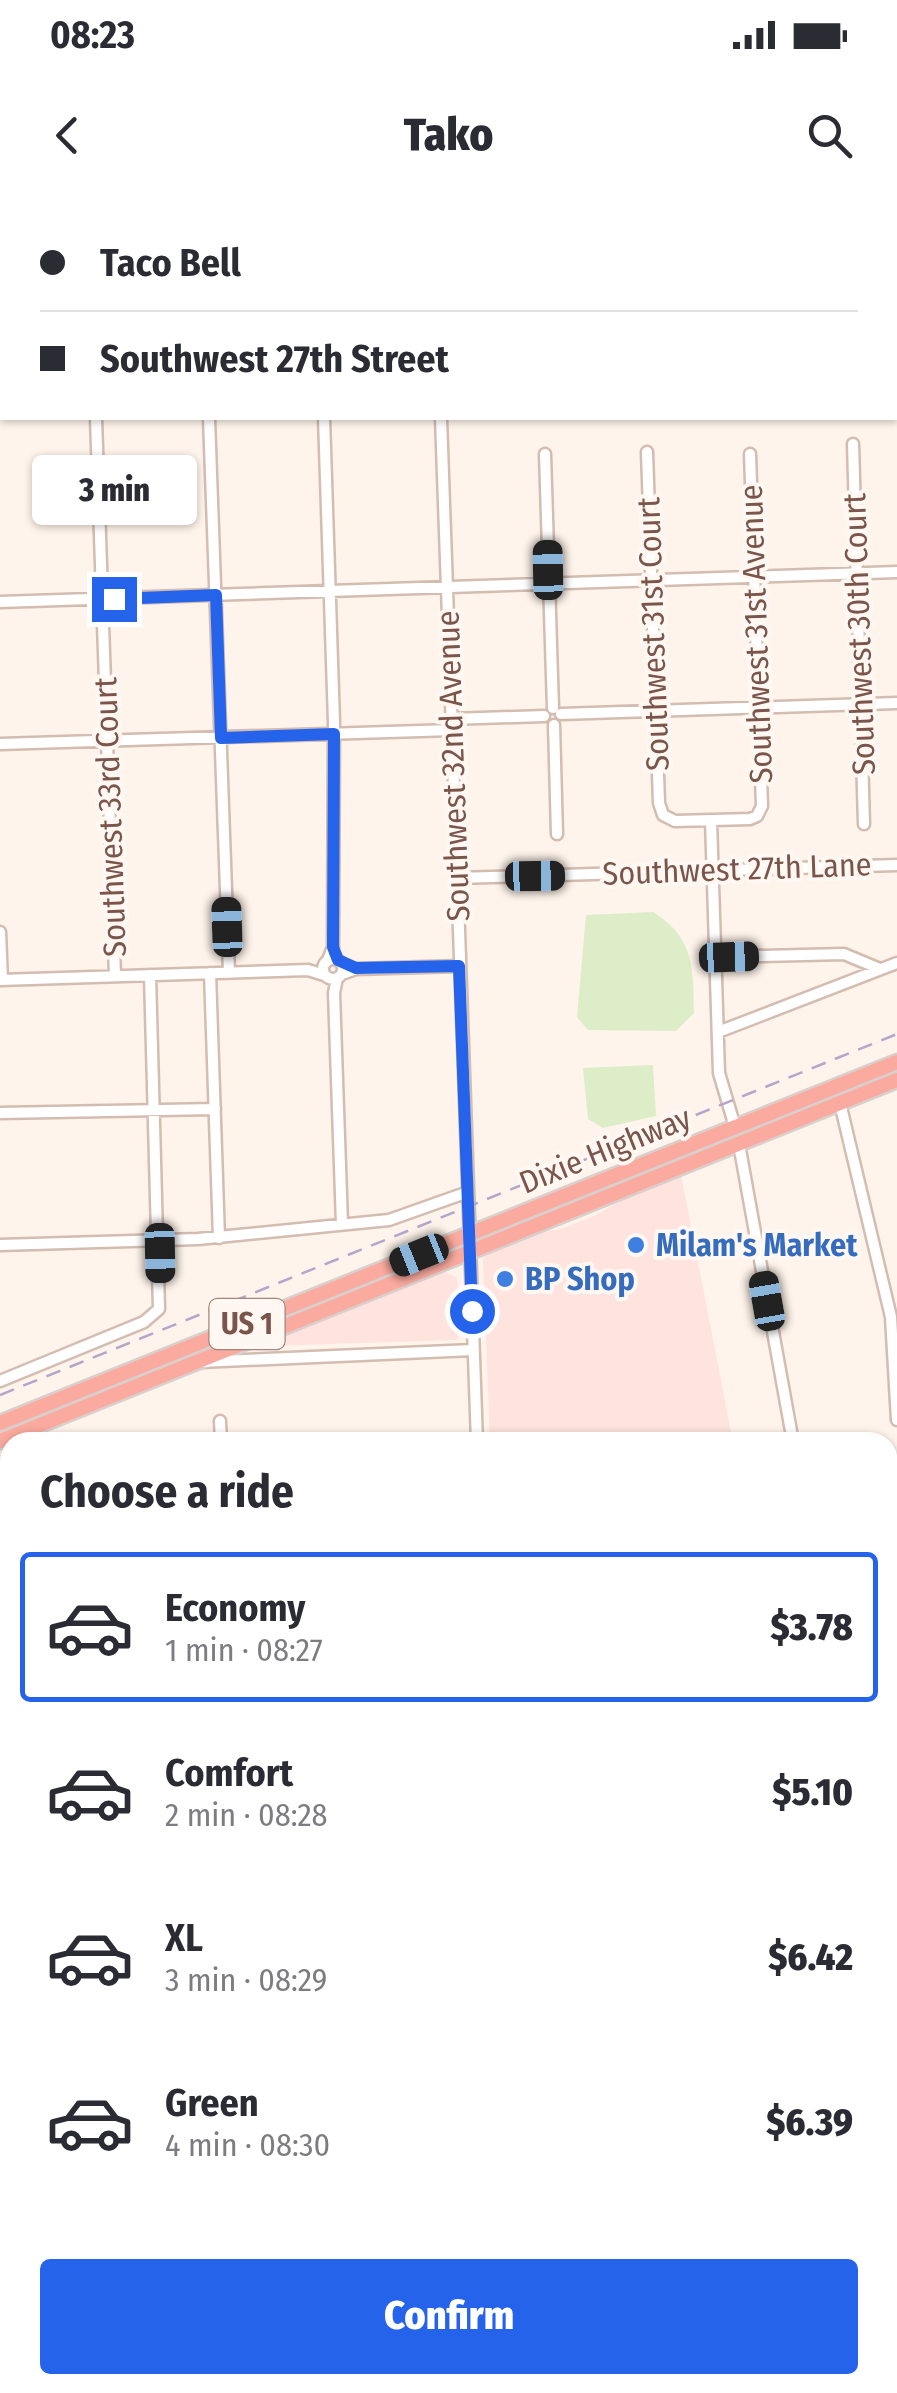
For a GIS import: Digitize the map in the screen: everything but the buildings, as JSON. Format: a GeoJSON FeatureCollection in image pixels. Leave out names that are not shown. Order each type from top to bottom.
{"type":"FeatureCollection","features":[{"type":"Feature","properties":{"kind":"highway","name":"Dixie Highway"},"geometry":{"type":"LineString","coordinates":[[0,1424],[897,1062]]}},
{"type":"Feature","properties":{"kind":"highway","name":"US 1"},"geometry":{"type":"LineString","coordinates":[[22,1432],[897,1080]]}},
{"type":"Feature","properties":{"kind":"street","name":"Southwest 33rd Court"},"geometry":{"type":"LineString","coordinates":[[96,420],[115,976]]}},
{"type":"Feature","properties":{"kind":"street"},"geometry":{"type":"LineString","coordinates":[[210,420],[228,973]]}},
{"type":"Feature","properties":{"kind":"street"},"geometry":{"type":"LineString","coordinates":[[324,420],[334,734],[333,969],[342,1224]]}},
{"type":"Feature","properties":{"kind":"street","name":"Southwest 32nd Avenue"},"geometry":{"type":"LineString","coordinates":[[441,420],[477,1432]]}},
{"type":"Feature","properties":{"kind":"street","name":"Southwest 30th Court"},"geometry":{"type":"LineString","coordinates":[[853,444],[864,824]]}},
{"type":"Feature","properties":{"kind":"street","name":"Southwest 31st Court"},"geometry":{"type":"LineString","coordinates":[[647,452],[659,803],[663,815],[675,821],[711,820]]}},
{"type":"Feature","properties":{"kind":"street"},"geometry":{"type":"LineString","coordinates":[[545,454],[553,713],[561,720],[554,725],[557,834]]}},
{"type":"Feature","properties":{"kind":"street","name":"Southwest 31st Avenue"},"geometry":{"type":"LineString","coordinates":[[735,1128],[721,1086],[711,820],[750,819],[759,813],[762,800],[750,454]]}},
{"type":"Feature","properties":{"kind":"street"},"geometry":{"type":"LineString","coordinates":[[0,602],[897,572]]}},
{"type":"Feature","properties":{"kind":"street"},"geometry":{"type":"LineString","coordinates":[[0,744],[334,734],[553,713],[897,703]]}},
{"type":"Feature","properties":{"kind":"street","name":"Southwest 27th Lane"},"geometry":{"type":"LineString","coordinates":[[456,878],[897,864]]}},
{"type":"Feature","properties":{"kind":"street"},"geometry":{"type":"LineString","coordinates":[[0,932],[1,980],[459,966]]}},
{"type":"Feature","properties":{"kind":"street"},"geometry":{"type":"LineString","coordinates":[[716,957],[844,954],[880,969]]}},
{"type":"Feature","properties":{"kind":"street"},"geometry":{"type":"LineString","coordinates":[[718,1032],[897,962]]}},
{"type":"Feature","properties":{"kind":"street"},"geometry":{"type":"LineString","coordinates":[[210,973],[218,1238]]}},
{"type":"Feature","properties":{"kind":"street","name":"Southwest 33rd Court"},"geometry":{"type":"LineString","coordinates":[[0,1380],[157,1314],[161,1296],[150,975]]}},
{"type":"Feature","properties":{"kind":"street"},"geometry":{"type":"LineString","coordinates":[[840,1103],[892,1317],[897,1420]]}},
{"type":"Feature","properties":{"kind":"street"},"geometry":{"type":"LineString","coordinates":[[0,1113],[215,1109]]}},
{"type":"Feature","properties":{"kind":"street"},"geometry":{"type":"LineString","coordinates":[[739,1144],[791,1432]]}},
{"type":"Feature","properties":{"kind":"street"},"geometry":{"type":"LineString","coordinates":[[0,1245],[218,1238],[398,1218],[468,1192]]}},
{"type":"Feature","properties":{"kind":"street"},"geometry":{"type":"LineString","coordinates":[[243,1344],[252,1360]]}},
{"type":"Feature","properties":{"kind":"street"},"geometry":{"type":"LineString","coordinates":[[196,1362],[473,1350]]}},
{"type":"Feature","properties":{"kind":"street"},"geometry":{"type":"LineString","coordinates":[[220,1421],[220,1432]]}},
{"type":"Feature","properties":{"kind":"shaded area"},"geometry":{"type":"Polygon","coordinates":[[[681,1175],[731,1432],[490,1432],[483,1260],[486,1255],[542,1231],[559,1230],[596,1215],[629,1196],[681,1175]]]}},
{"type":"Feature","properties":{"kind":"shaded area"},"geometry":{"type":"Polygon","coordinates":[[[443,1271],[458,1282],[458,1340],[267,1346],[269,1341],[443,1271]]]}},
{"type":"Feature","properties":{"kind":"green space"},"geometry":{"type":"Polygon","coordinates":[[[653,912],[677,933],[689,956],[694,1013],[676,1031],[588,1030],[577,1017],[586,915],[653,912]]]}},
{"type":"Feature","properties":{"kind":"green space"},"geometry":{"type":"Polygon","coordinates":[[[653,1065],[656,1116],[603,1128],[588,1119],[583,1068],[653,1065]]]}},
{"type":"Feature","properties":{"kind":"railway"},"geometry":{"type":"LineString","coordinates":[[0,1395],[897,1034]]}},
{"type":"Feature","properties":{"kind":"place","name":"Milam's Market"},"geometry":{"type":"Point","coordinates":[636,1245]}},
{"type":"Feature","properties":{"kind":"place","name":"BP Shop"},"geometry":{"type":"Point","coordinates":[505,1279]}},
{"type":"Feature","properties":{"kind":"route"},"geometry":{"type":"LineString","coordinates":[[114,599],[216,595],[221,738],[334,734],[333,947],[340,963],[356,968],[459,966],[472,1311]]}}]}
